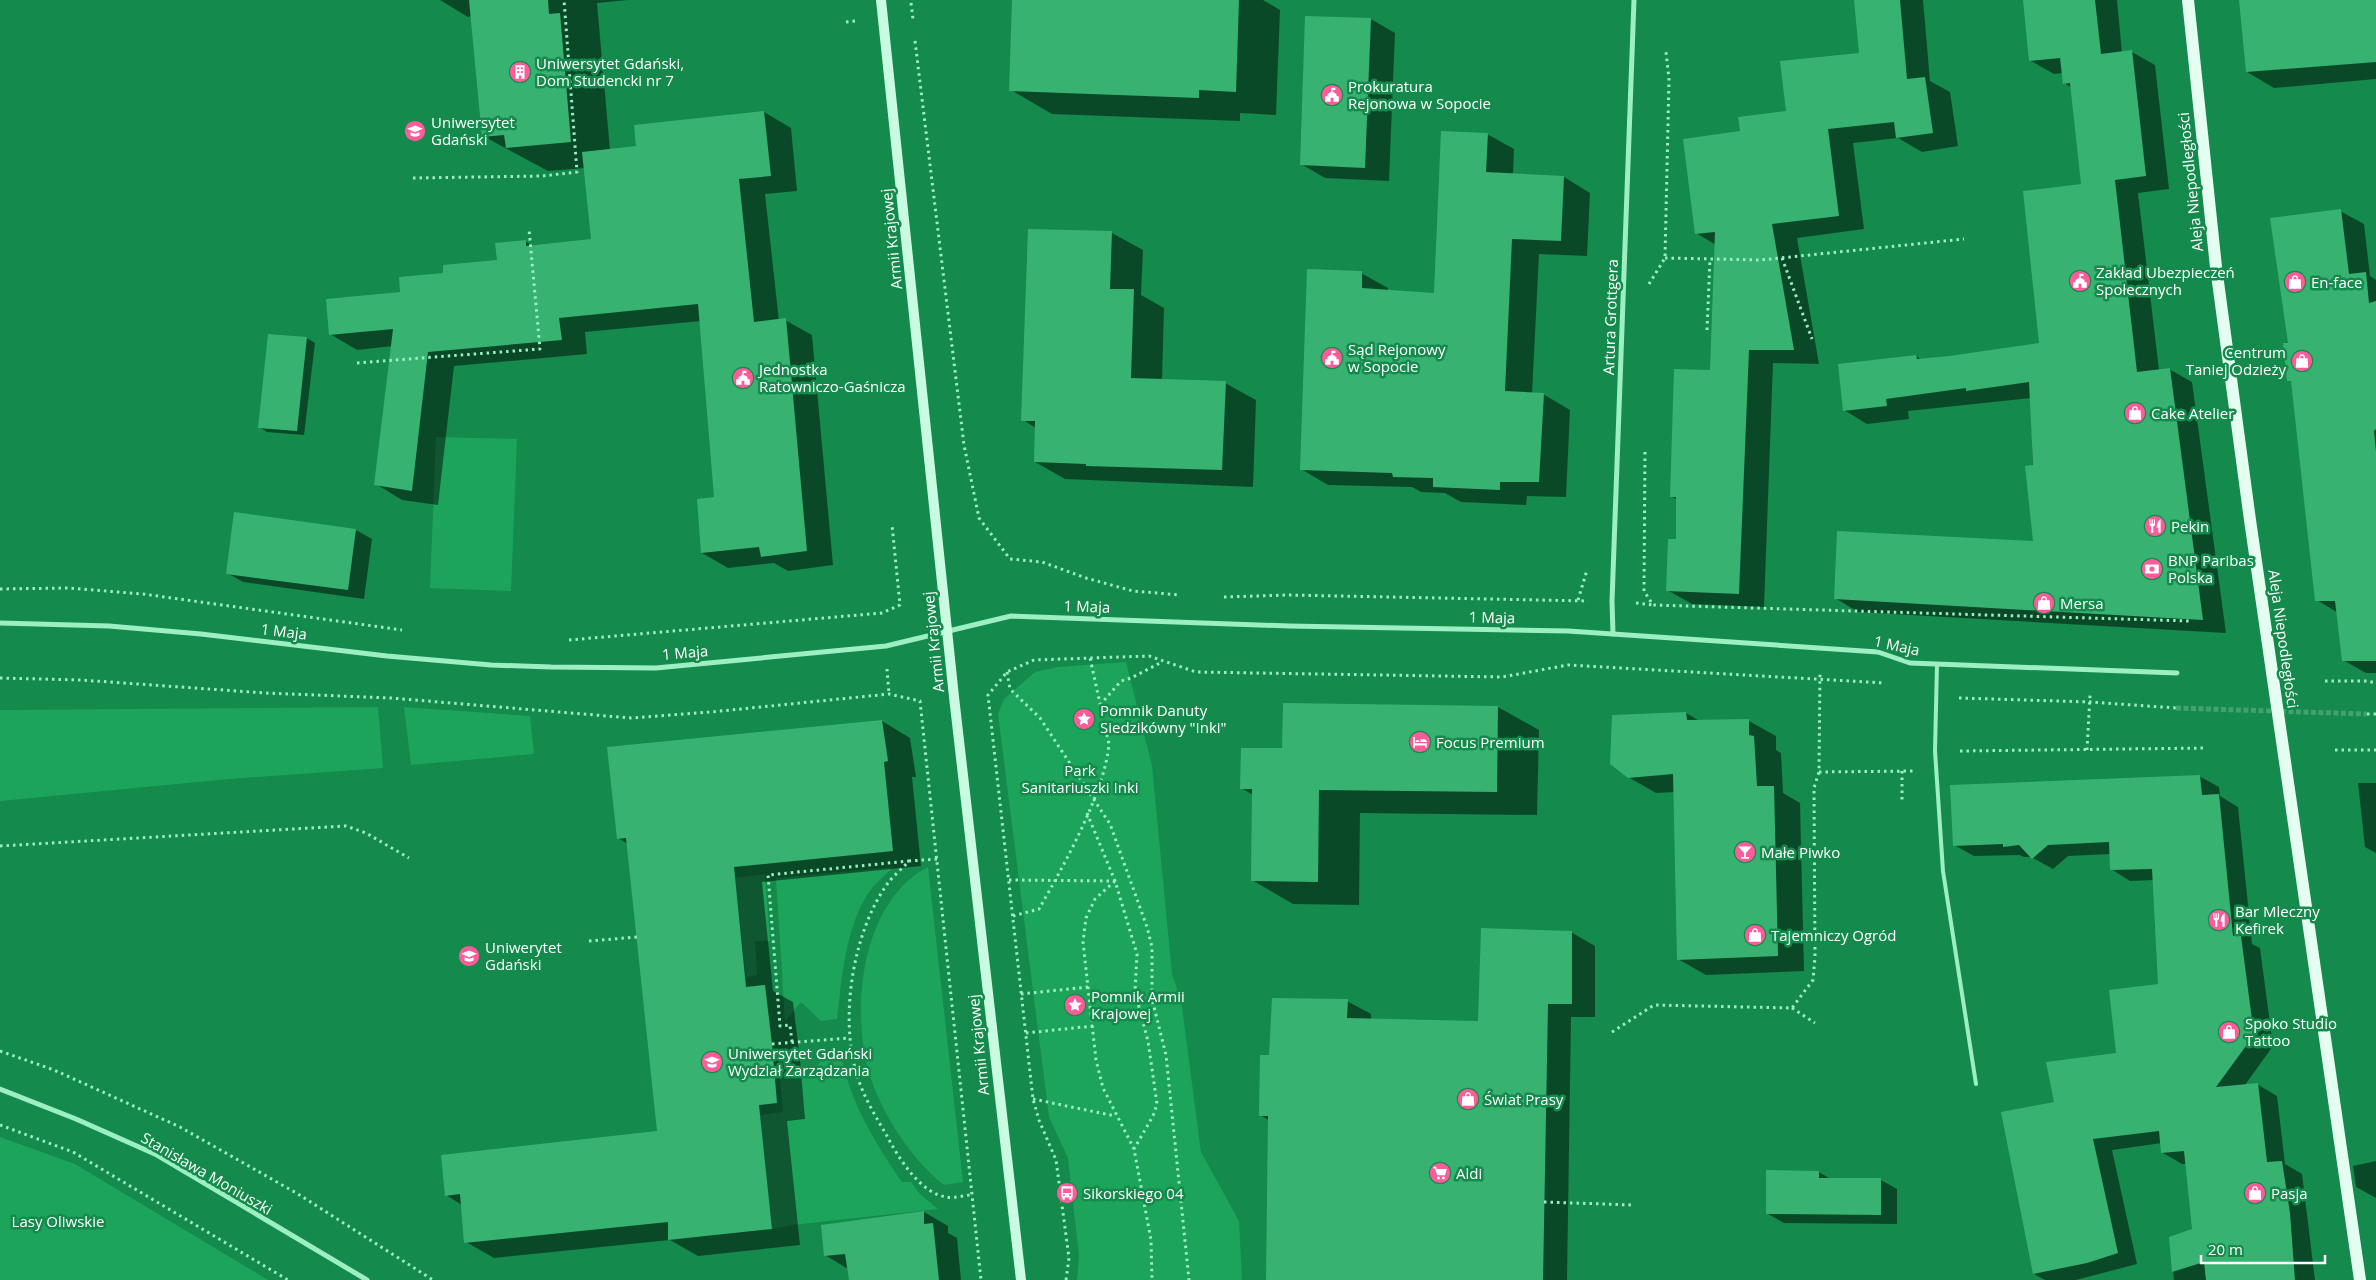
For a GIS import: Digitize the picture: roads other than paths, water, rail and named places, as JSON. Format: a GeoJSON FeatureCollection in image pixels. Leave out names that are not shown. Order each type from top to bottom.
{"type":"FeatureCollection","features":[{"type":"Feature","properties":{"kind":"main road","name":"Aleja Niepodległości"},"geometry":{"type":"LineString","coordinates":[[2188,0],[2216,267],[2250,520],[2360,1280]]}},
{"type":"Feature","properties":{"kind":"street","name":"Armii Krajowej"},"geometry":{"type":"LineString","coordinates":[[881,0],[947,631],[1021,1280]]}},
{"type":"Feature","properties":{"kind":"street","name":"Artura Grottgera"},"geometry":{"type":"LineString","coordinates":[[1613,634],[1612,601],[1634,0]]}},
{"type":"Feature","properties":{"kind":"street","name":"1 Maja"},"geometry":{"type":"LineString","coordinates":[[0,622],[109,626],[201,634],[387,656],[491,665],[551,667],[656,668],[886,646],[1011,616],[1279,626],[1568,631],[1878,652],[1910,663],[2177,673]]}},
{"type":"Feature","properties":{"kind":"street","name":"Stanisława Moniuszki"},"geometry":{"type":"LineString","coordinates":[[0,1089],[76,1119],[157,1156],[367,1280]]}},
{"type":"Feature","properties":{"kind":"lane"},"geometry":{"type":"LineString","coordinates":[[1937,663],[1935,751],[1943,871],[1976,1084]]}},
{"type":"Feature","properties":{"kind":"tunnel"},"geometry":{"type":"LineString","coordinates":[[2176,708],[2367,714]]}},
{"type":"Feature","properties":{"kind":"place","name":"Uniwersytet Gdański, Dom Studencki nr 7"},"geometry":{"type":"Point","coordinates":[520,72]}},
{"type":"Feature","properties":{"kind":"place","name":"Prokuratura Rejonowa w Sopocie"},"geometry":{"type":"Point","coordinates":[1332,95]}},
{"type":"Feature","properties":{"kind":"place","name":"Uniwersytet Gdański"},"geometry":{"type":"Point","coordinates":[415,131]}},
{"type":"Feature","properties":{"kind":"place","name":"Zakład Ubezpieczeń Społecznych"},"geometry":{"type":"Point","coordinates":[2080,281]}},
{"type":"Feature","properties":{"kind":"place","name":"En-face"},"geometry":{"type":"Point","coordinates":[2295,282]}},
{"type":"Feature","properties":{"kind":"place","name":"Sąd Rejonowy w Sopocie"},"geometry":{"type":"Point","coordinates":[1332,358]}},
{"type":"Feature","properties":{"kind":"place","name":"Centrum Taniej Odzieży"},"geometry":{"type":"Point","coordinates":[2302,361]}},
{"type":"Feature","properties":{"kind":"place","name":"Jednostka Ratowniczo-Gaśnicza"},"geometry":{"type":"Point","coordinates":[743,378]}},
{"type":"Feature","properties":{"kind":"place","name":"Cake Atelier"},"geometry":{"type":"Point","coordinates":[2135,413]}},
{"type":"Feature","properties":{"kind":"place","name":"Pekin"},"geometry":{"type":"Point","coordinates":[2155,526]}},
{"type":"Feature","properties":{"kind":"place","name":"BNP Paribas Polska"},"geometry":{"type":"Point","coordinates":[2152,569]}},
{"type":"Feature","properties":{"kind":"place","name":"Mersa"},"geometry":{"type":"Point","coordinates":[2044,603]}},
{"type":"Feature","properties":{"kind":"place","name":"Pomnik Danuty Siedzikówny \"Inki\""},"geometry":{"type":"Point","coordinates":[1084,719]}},
{"type":"Feature","properties":{"kind":"place","name":"Focus Premium"},"geometry":{"type":"Point","coordinates":[1420,742]}},
{"type":"Feature","properties":{"kind":"place","name":"Małe Piwko"},"geometry":{"type":"Point","coordinates":[1745,852]}},
{"type":"Feature","properties":{"kind":"place","name":"Bar Mleczny Kefirek"},"geometry":{"type":"Point","coordinates":[2219,920]}},
{"type":"Feature","properties":{"kind":"place","name":"Tajemniczy Ogród"},"geometry":{"type":"Point","coordinates":[1755,935]}},
{"type":"Feature","properties":{"kind":"place","name":"Uniwerytet Gdański"},"geometry":{"type":"Point","coordinates":[469,956]}},
{"type":"Feature","properties":{"kind":"place","name":"Pomnik Armii Krajowej"},"geometry":{"type":"Point","coordinates":[1075,1005]}},
{"type":"Feature","properties":{"kind":"place","name":"Spoko Studio Tattoo"},"geometry":{"type":"Point","coordinates":[2229,1032]}},
{"type":"Feature","properties":{"kind":"place","name":"Uniwersytet Gdański Wydział Zarządzania"},"geometry":{"type":"Point","coordinates":[712,1062]}},
{"type":"Feature","properties":{"kind":"place","name":"Świat Prasy"},"geometry":{"type":"Point","coordinates":[1468,1099]}},
{"type":"Feature","properties":{"kind":"place","name":"Aldi"},"geometry":{"type":"Point","coordinates":[1440,1173]}},
{"type":"Feature","properties":{"kind":"place","name":"Sikorskiego 04"},"geometry":{"type":"Point","coordinates":[1067,1193]}},
{"type":"Feature","properties":{"kind":"place","name":"Pasja"},"geometry":{"type":"Point","coordinates":[2255,1193]}},
{"type":"Feature","properties":{"kind":"park label","name":"Park Sanitariuszki Inki"},"geometry":{"type":"Point","coordinates":[1080,778]}},
{"type":"Feature","properties":{"kind":"park label","name":"Lasy Oliwskie"},"geometry":{"type":"Point","coordinates":[58,1221]}}]}
